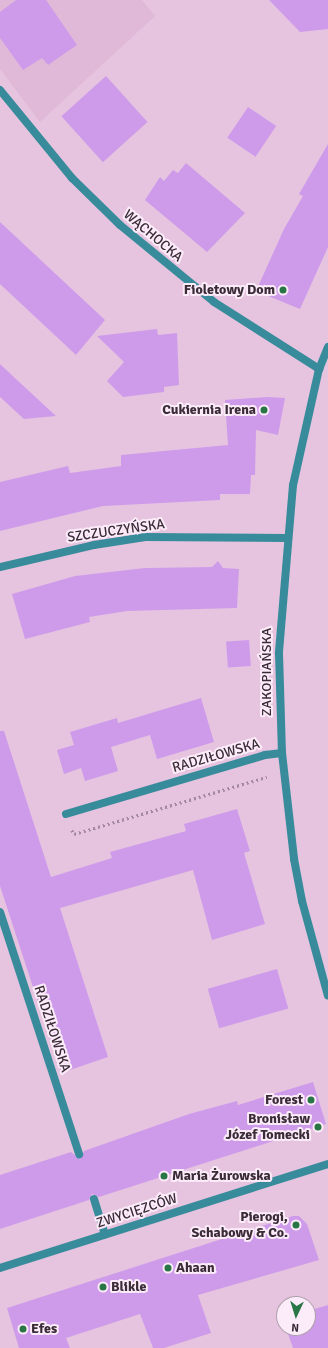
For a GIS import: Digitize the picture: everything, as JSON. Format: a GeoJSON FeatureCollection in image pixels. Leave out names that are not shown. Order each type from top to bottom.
{"type":"FeatureCollection","features":[{"type":"Feature","properties":{"kind":"street","name":"WĄCHOCKA"},"geometry":{"type":"LineString","coordinates":[[0,90],[72,178],[120,225],[214,302],[319,369]]}},
{"type":"Feature","properties":{"kind":"street","name":"ZAKOPIAŃSKA"},"geometry":{"type":"LineString","coordinates":[[328,347],[319,369],[303,435],[287,538],[279,653],[282,753],[302,901],[328,996]]}},
{"type":"Feature","properties":{"kind":"street","name":"SZCZUCZYŃSKA"},"geometry":{"type":"LineString","coordinates":[[0,567],[94,544],[145,537],[287,538]]}},
{"type":"Feature","properties":{"kind":"street","name":"RADZIŁOWSKA"},"geometry":{"type":"LineString","coordinates":[[66,814],[265,755],[282,753]]}},
{"type":"Feature","properties":{"kind":"street","name":"RADZIŁOWSKA"},"geometry":{"type":"LineString","coordinates":[[0,912],[79,1154]]}},
{"type":"Feature","properties":{"kind":"street","name":"ZWYCIĘZCÓW"},"geometry":{"type":"LineString","coordinates":[[0,1268],[328,1164]]}},
{"type":"Feature","properties":{"kind":"street"},"geometry":{"type":"LineString","coordinates":[[94,1199],[105,1234]]}},
{"type":"Feature","properties":{"kind":"shaded area"},"geometry":{"type":"Polygon","coordinates":[[[0,0],[142,0],[155,16],[40,122],[0,69],[0,0]]]}},
{"type":"Feature","properties":{"kind":"building"},"geometry":{"type":"Polygon","coordinates":[[[16,0],[46,0],[77,45],[48,65],[42,58],[23,70],[0,38],[0,12],[16,0]]]}},
{"type":"Feature","properties":{"kind":"building"},"geometry":{"type":"Polygon","coordinates":[[[269,0],[328,0],[328,29],[300,32],[269,0]]]}},
{"type":"Feature","properties":{"kind":"building"},"geometry":{"type":"Polygon","coordinates":[[[106,76],[147,122],[103,162],[61,116],[106,76]]]}},
{"type":"Feature","properties":{"kind":"building"},"geometry":{"type":"Polygon","coordinates":[[[248,107],[276,126],[255,157],[227,138],[248,107]]]}},
{"type":"Feature","properties":{"kind":"building"},"geometry":{"type":"Polygon","coordinates":[[[328,144],[328,247],[300,309],[256,291],[284,229],[303,196],[299,194],[328,144]]]}},
{"type":"Feature","properties":{"kind":"building"},"geometry":{"type":"Polygon","coordinates":[[[186,163],[245,213],[207,252],[145,200],[160,177],[164,181],[173,170],[178,173],[186,163]]]}},
{"type":"Feature","properties":{"kind":"building"},"geometry":{"type":"Polygon","coordinates":[[[0,222],[105,320],[76,355],[0,284],[0,222]]]}},
{"type":"Feature","properties":{"kind":"building"},"geometry":{"type":"Polygon","coordinates":[[[157,329],[158,335],[177,333],[179,385],[164,387],[164,392],[123,397],[107,381],[124,362],[97,336],[157,329]]]}},
{"type":"Feature","properties":{"kind":"building"},"geometry":{"type":"Polygon","coordinates":[[[0,364],[56,416],[24,419],[0,397],[0,364]]]}},
{"type":"Feature","properties":{"kind":"building"},"geometry":{"type":"Polygon","coordinates":[[[267,397],[285,398],[278,435],[256,430],[255,475],[251,475],[250,494],[220,494],[220,500],[103,506],[0,531],[0,482],[68,466],[70,473],[121,466],[121,455],[228,445],[225,400],[267,397]]]}},
{"type":"Feature","properties":{"kind":"building"},"geometry":{"type":"Polygon","coordinates":[[[218,561],[223,568],[239,569],[237,608],[127,611],[89,617],[90,622],[25,639],[12,594],[75,576],[145,568],[212,567],[218,561]]]}},
{"type":"Feature","properties":{"kind":"building"},"geometry":{"type":"Polygon","coordinates":[[[249,640],[251,666],[228,668],[226,642],[249,640]]]}},
{"type":"Feature","properties":{"kind":"building"},"geometry":{"type":"Polygon","coordinates":[[[201,698],[214,742],[157,759],[150,735],[111,747],[118,771],[85,781],[81,768],[64,774],[57,750],[74,745],[70,732],[117,718],[118,723],[201,698]]]}},
{"type":"Feature","properties":{"kind":"building"},"geometry":{"type":"Polygon","coordinates":[[[0,731],[4,731],[51,877],[112,858],[110,852],[186,831],[184,824],[237,809],[250,851],[244,853],[265,924],[212,940],[193,870],[60,908],[108,1057],[61,1073],[0,886],[0,731]]]}},
{"type":"Feature","properties":{"kind":"building"},"geometry":{"type":"Polygon","coordinates":[[[277,969],[288,1008],[219,1028],[208,989],[277,969]]]}},
{"type":"Feature","properties":{"kind":"building"},"geometry":{"type":"Polygon","coordinates":[[[313,1082],[326,1124],[99,1197],[92,1194],[89,1200],[0,1229],[0,1175],[71,1152],[80,1159],[84,1151],[189,1114],[237,1101],[238,1105],[313,1082]]]}},
{"type":"Feature","properties":{"kind":"building"},"geometry":{"type":"Polygon","coordinates":[[[293,1216],[299,1216],[307,1224],[319,1260],[198,1295],[211,1333],[164,1348],[153,1348],[140,1314],[66,1338],[70,1348],[19,1348],[7,1308],[293,1216]]]}},
{"type":"Feature","properties":{"kind":"building"},"geometry":{"type":"Polygon","coordinates":[[[328,1305],[328,1348],[293,1348],[289,1336],[316,1336],[316,1309],[328,1305]]]}},
{"type":"Feature","properties":{"kind":"place","name":"Fioletowy Dom"},"geometry":{"type":"Point","coordinates":[283,290]}},
{"type":"Feature","properties":{"kind":"place","name":"Cukiernia Irena"},"geometry":{"type":"Point","coordinates":[264,410]}},
{"type":"Feature","properties":{"kind":"place","name":"Forest"},"geometry":{"type":"Point","coordinates":[311,1100]}},
{"type":"Feature","properties":{"kind":"place","name":"Bronisław Józef Tomecki"},"geometry":{"type":"Point","coordinates":[318,1127]}},
{"type":"Feature","properties":{"kind":"place","name":"Maria Żurowska"},"geometry":{"type":"Point","coordinates":[164,1176]}},
{"type":"Feature","properties":{"kind":"place","name":"Pierogi, Schabowy & Co."},"geometry":{"type":"Point","coordinates":[296,1225]}},
{"type":"Feature","properties":{"kind":"place","name":"Ahaan"},"geometry":{"type":"Point","coordinates":[168,1268]}},
{"type":"Feature","properties":{"kind":"place","name":"Blikle"},"geometry":{"type":"Point","coordinates":[103,1287]}},
{"type":"Feature","properties":{"kind":"place","name":"Efes"},"geometry":{"type":"Point","coordinates":[23,1329]}}]}
